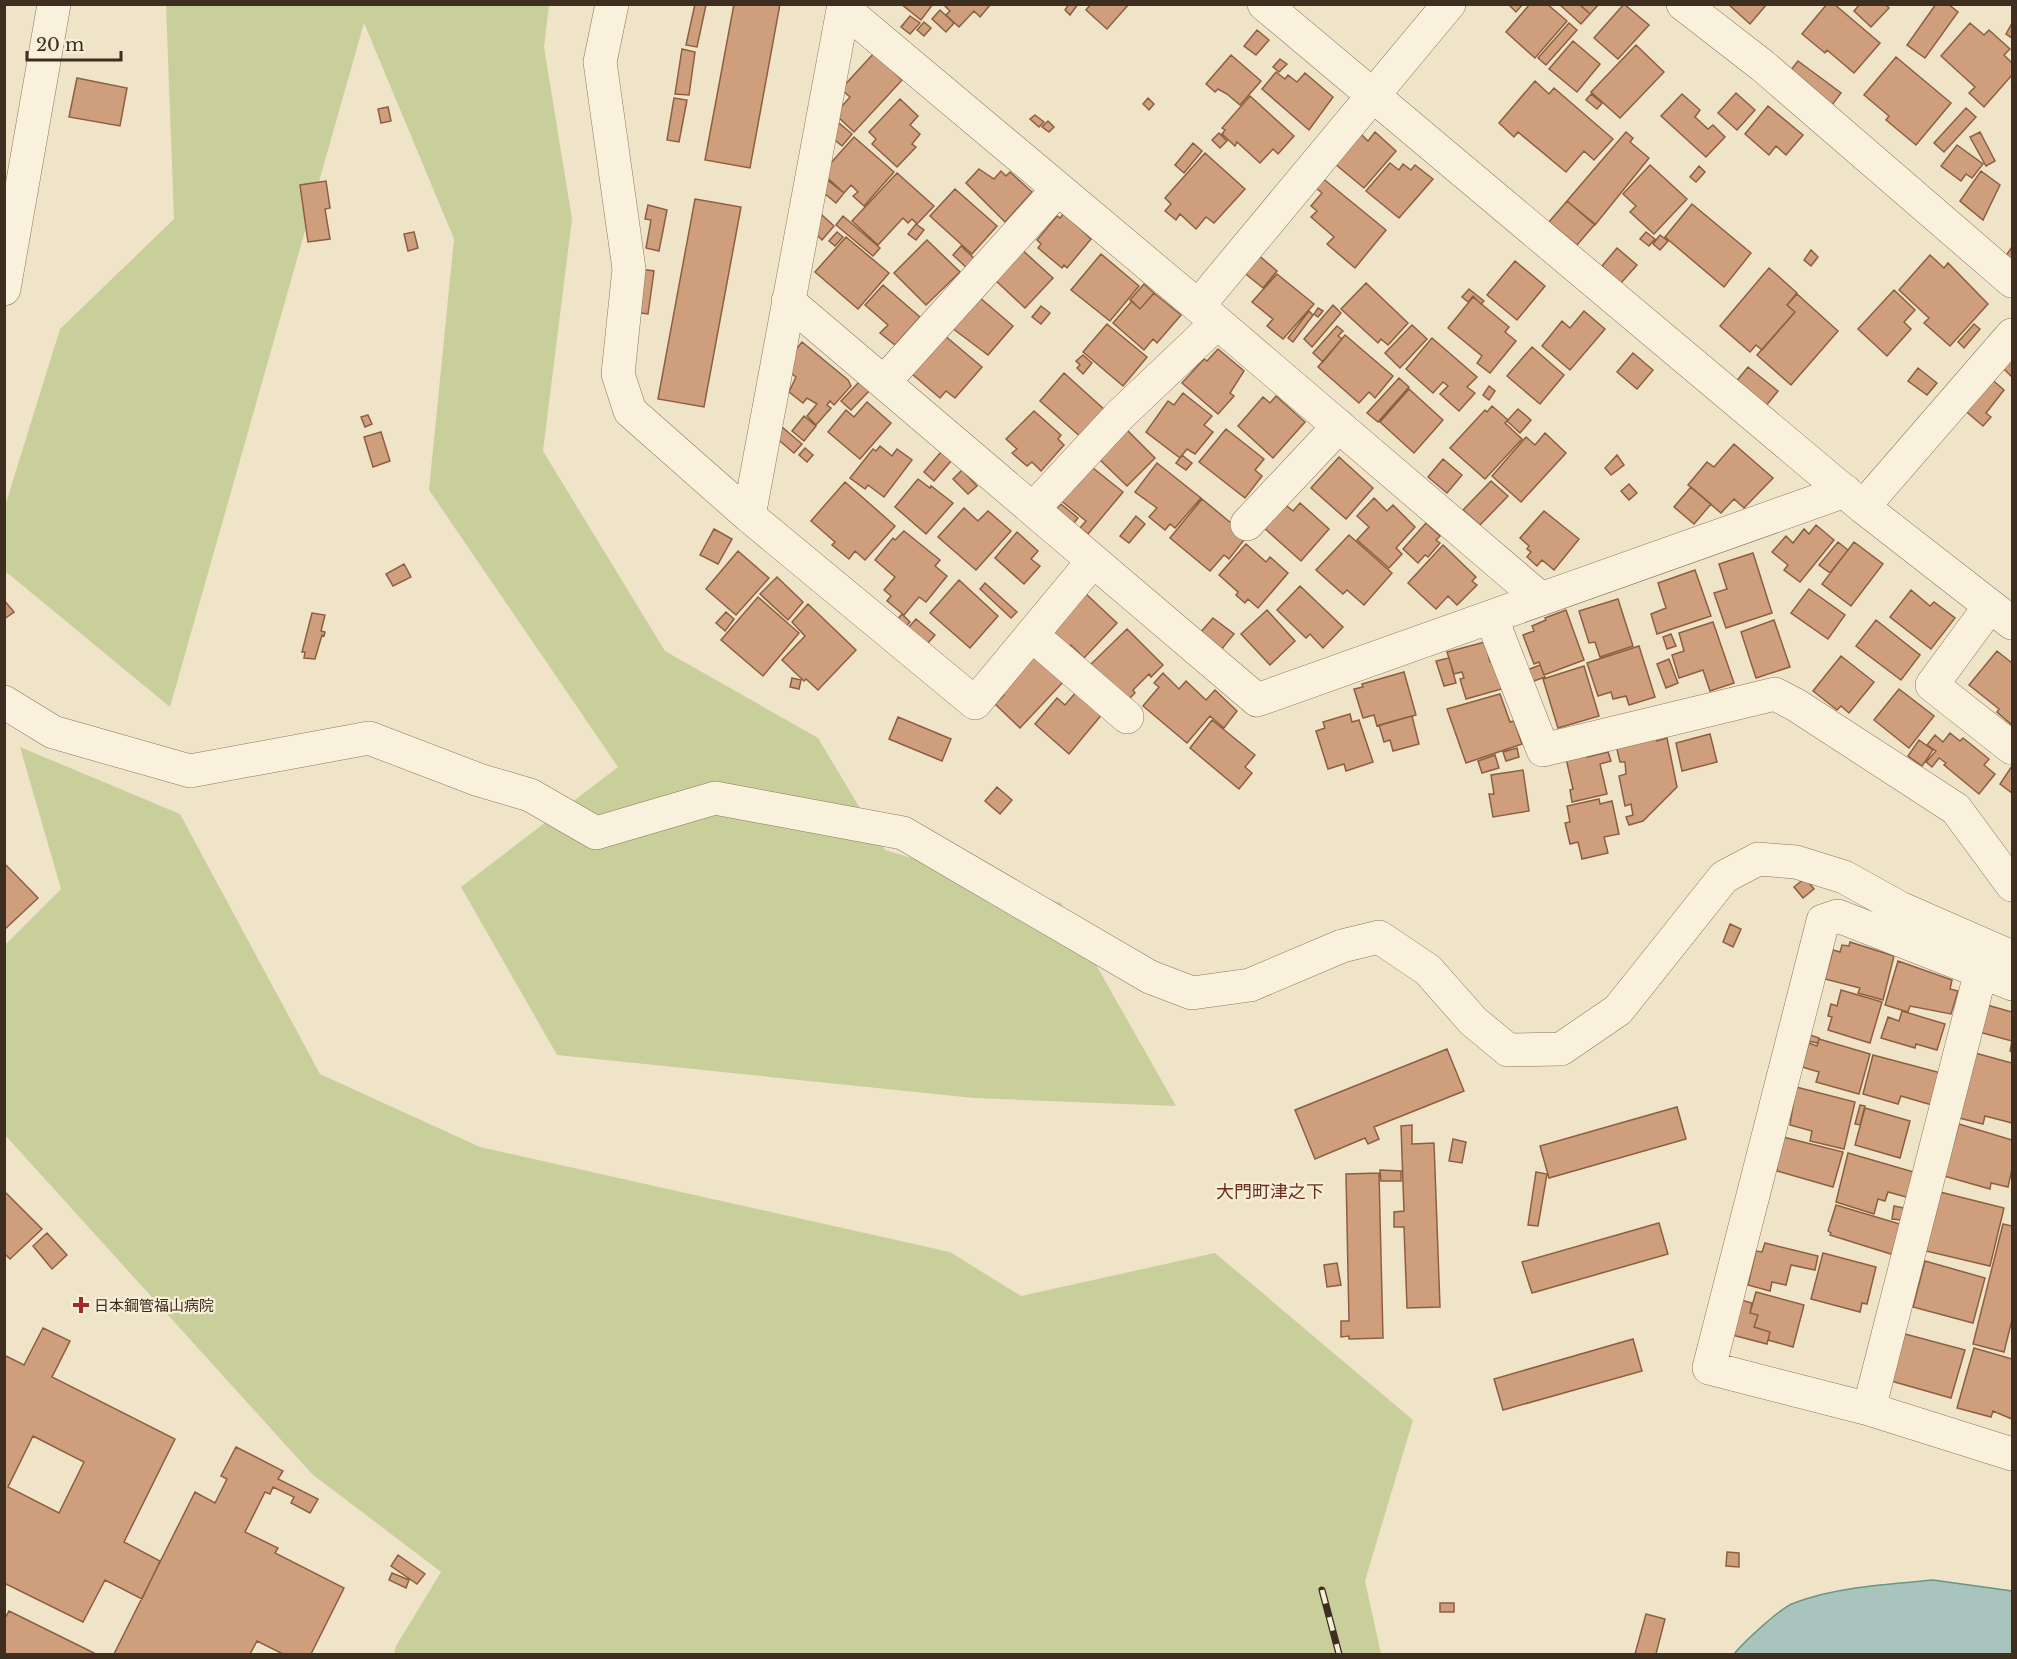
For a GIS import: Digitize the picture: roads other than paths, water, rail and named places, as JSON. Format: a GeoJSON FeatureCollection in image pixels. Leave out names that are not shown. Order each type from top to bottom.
{"type":"FeatureCollection","features":[{"type":"Feature","properties":{"kind":"street"},"geometry":{"type":"LineString","coordinates":[[4,290],[54,4]]}},
{"type":"Feature","properties":{"kind":"street"},"geometry":{"type":"LineString","coordinates":[[612,4],[600,62],[629,269],[618,374],[630,411],[749,516],[975,703],[1093,561]]}},
{"type":"Feature","properties":{"kind":"street"},"geometry":{"type":"LineString","coordinates":[[1264,4],[1854,499],[2001,615],[1932,685],[2013,748]]}},
{"type":"Feature","properties":{"kind":"street"},"geometry":{"type":"LineString","coordinates":[[1033,509],[1120,415],[1208,314],[1371,96],[1449,4]]}},
{"type":"Feature","properties":{"kind":"street"},"geometry":{"type":"LineString","coordinates":[[1683,4],[1763,66],[2013,282]]}},
{"type":"Feature","properties":{"kind":"street"},"geometry":{"type":"LineString","coordinates":[[749,516],[844,7],[1541,599]]}},
{"type":"Feature","properties":{"kind":"street"},"geometry":{"type":"LineString","coordinates":[[884,382],[1058,189]]}},
{"type":"Feature","properties":{"kind":"street"},"geometry":{"type":"LineString","coordinates":[[788,301],[1257,700],[1541,599],[1854,499],[2013,335]]}},
{"type":"Feature","properties":{"kind":"street"},"geometry":{"type":"LineString","coordinates":[[1247,524],[1339,426]]}},
{"type":"Feature","properties":{"kind":"street"},"geometry":{"type":"LineString","coordinates":[[1491,617],[1543,750],[1775,694],[1796,705],[1956,809],[2013,885]]}},
{"type":"Feature","properties":{"kind":"street"},"geometry":{"type":"LineString","coordinates":[[1032,635],[1127,717]]}},
{"type":"Feature","properties":{"kind":"street"},"geometry":{"type":"LineString","coordinates":[[4,702],[53,732],[190,771],[369,738],[479,780],[530,795],[596,833],[715,798],[903,833],[1150,977],[1192,993],[1250,985],[1342,946],[1379,938],[1428,970],[1473,1021],[1508,1050],[1561,1049],[1618,1010],[1724,877],[1758,860],[1796,862],[1844,877],[1900,908],[2013,957]]}},
{"type":"Feature","properties":{"kind":"street"},"geometry":{"type":"LineString","coordinates":[[2013,984],[1838,916],[1823,921],[1709,1368],[1869,1409],[2013,1454]]}},
{"type":"Feature","properties":{"kind":"street"},"geometry":{"type":"LineString","coordinates":[[1869,1409],[1981,971]]}},
{"type":"Feature","properties":{"kind":"water"},"geometry":{"type":"Polygon","coordinates":[[[1933,1580],[2012,1591],[2012,1654],[1734,1654],[1772,1618],[1794,1603],[1844,1590],[1933,1580]]]}},
{"type":"Feature","properties":{"kind":"railway"},"geometry":{"type":"LineString","coordinates":[[1322,1590],[1339,1654]]}},
{"type":"Feature","properties":{"kind":"place","name":"日本鋼管福山病院"},"geometry":{"type":"Point","coordinates":[81,1305]}},
{"type":"Feature","properties":{"kind":"district","name":"大門町津之下"},"geometry":{"type":"Point","coordinates":[1270,1192]}}]}
